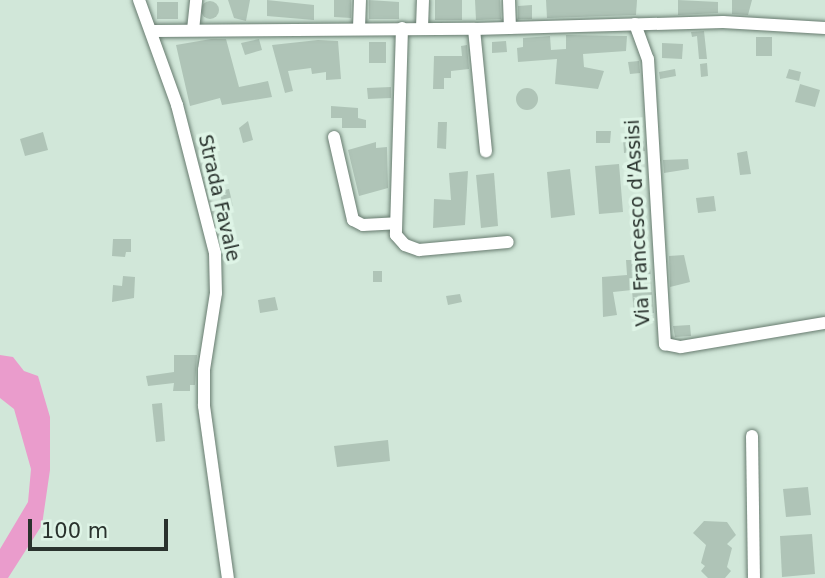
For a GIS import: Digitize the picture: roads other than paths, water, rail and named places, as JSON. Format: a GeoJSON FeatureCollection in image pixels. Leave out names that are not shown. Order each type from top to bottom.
{"type":"FeatureCollection","features":[{"type":"Feature","properties":{"kind":"street","name":"Strada Favale"},"geometry":{"type":"LineString","coordinates":[[139,0],[153,30],[215,253],[216,293],[204,370],[204,406],[228,578]]}},
{"type":"Feature","properties":{"kind":"street"},"geometry":{"type":"LineString","coordinates":[[192,30],[196,0]]}},
{"type":"Feature","properties":{"kind":"street"},"geometry":{"type":"LineString","coordinates":[[359,28],[360,0]]}},
{"type":"Feature","properties":{"kind":"street"},"geometry":{"type":"LineString","coordinates":[[422,28],[423,0]]}},
{"type":"Feature","properties":{"kind":"street"},"geometry":{"type":"LineString","coordinates":[[509,0],[510,28]]}},
{"type":"Feature","properties":{"kind":"street"},"geometry":{"type":"LineString","coordinates":[[153,30],[474,29],[774,22],[825,28]]}},
{"type":"Feature","properties":{"kind":"street","name":"Via Francesco d'Assisi"},"geometry":{"type":"LineString","coordinates":[[637,24],[648,59],[665,344],[681,347],[825,323]]}},
{"type":"Feature","properties":{"kind":"street"},"geometry":{"type":"LineString","coordinates":[[402,28],[396,223],[398,238],[415,249],[508,242]]}},
{"type":"Feature","properties":{"kind":"street"},"geometry":{"type":"LineString","coordinates":[[474,29],[486,151]]}},
{"type":"Feature","properties":{"kind":"street"},"geometry":{"type":"LineString","coordinates":[[334,137],[353,220],[363,225],[396,223]]}},
{"type":"Feature","properties":{"kind":"street"},"geometry":{"type":"LineString","coordinates":[[752,436],[754,578]]}}]}
